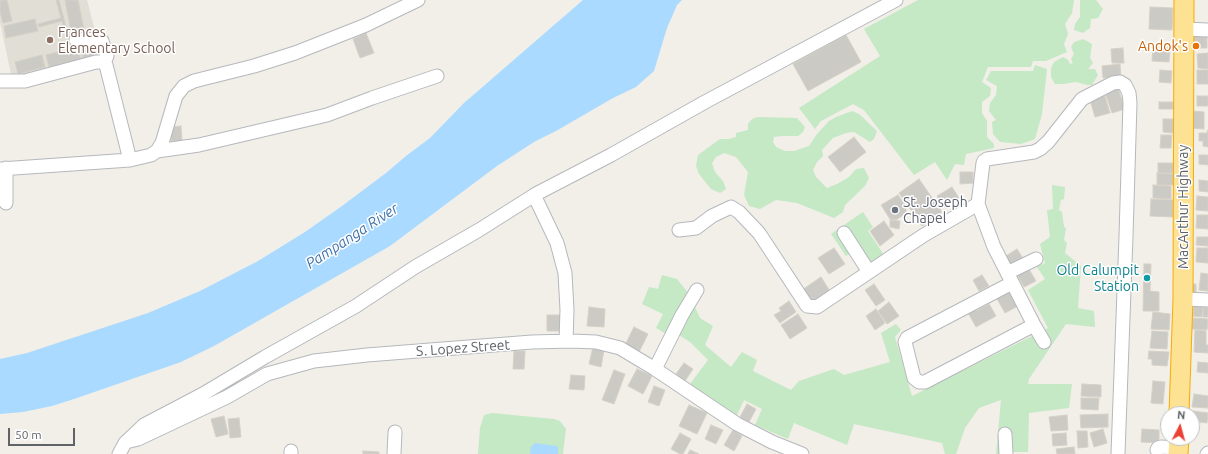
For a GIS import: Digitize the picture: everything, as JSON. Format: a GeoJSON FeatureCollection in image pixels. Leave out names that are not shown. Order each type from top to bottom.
{"type":"FeatureCollection","features":[{"type":"Feature","properties":{"kind":"highway","name":"MacArthur Highway"},"geometry":{"type":"LineString","coordinates":[[1179,406],[1183,299],[1184,0]]}},
{"type":"Feature","properties":{"kind":"street"},"geometry":{"type":"LineString","coordinates":[[6,203],[3,169],[130,160],[151,155],[157,151],[162,143],[176,96],[184,86],[194,81],[254,66],[295,53],[366,25],[418,0]]}},
{"type":"Feature","properties":{"kind":"street"},"geometry":{"type":"LineString","coordinates":[[122,448],[144,425],[203,394],[356,306],[415,267],[479,230],[534,195],[896,0]]}},
{"type":"Feature","properties":{"kind":"street"},"geometry":{"type":"LineString","coordinates":[[1184,29],[1208,30]]}},
{"type":"Feature","properties":{"kind":"street"},"geometry":{"type":"LineString","coordinates":[[76,40],[100,39],[107,56],[104,63]]}},
{"type":"Feature","properties":{"kind":"street"},"geometry":{"type":"LineString","coordinates":[[0,81],[25,80],[96,62],[104,63]]}},
{"type":"Feature","properties":{"kind":"street"},"geometry":{"type":"LineString","coordinates":[[104,63],[106,65],[130,160]]}},
{"type":"Feature","properties":{"kind":"street"},"geometry":{"type":"LineString","coordinates":[[157,151],[199,145],[327,115],[437,76]]}},
{"type":"Feature","properties":{"kind":"street"},"geometry":{"type":"LineString","coordinates":[[1044,342],[994,247],[978,204],[983,164],[984,161],[988,159],[1034,152],[1040,149],[1048,142],[1082,99],[1113,83],[1120,82],[1125,85],[1129,93],[1130,103],[1118,454]]}},
{"type":"Feature","properties":{"kind":"street"},"geometry":{"type":"LineString","coordinates":[[534,195],[557,243],[565,273],[567,310],[566,341]]}},
{"type":"Feature","properties":{"kind":"street"},"geometry":{"type":"LineString","coordinates":[[679,230],[696,228],[712,216],[731,207],[739,212],[759,233],[807,306],[817,307],[924,235],[978,204]]}},
{"type":"Feature","properties":{"kind":"street"},"geometry":{"type":"LineString","coordinates":[[844,233],[869,272]]}},
{"type":"Feature","properties":{"kind":"street"},"geometry":{"type":"LineString","coordinates":[[1034,325],[925,382],[918,382],[914,378],[905,342],[906,338],[1009,278],[1036,259]]}},
{"type":"Feature","properties":{"kind":"street"},"geometry":{"type":"LineString","coordinates":[[655,369],[682,315],[697,290]]}},
{"type":"Feature","properties":{"kind":"street"},"geometry":{"type":"LineString","coordinates":[[1183,299],[1208,300]]}},
{"type":"Feature","properties":{"kind":"street","name":"S. Lopez Street"},"geometry":{"type":"LineString","coordinates":[[122,448],[227,397],[267,374],[314,361],[367,355],[532,342],[566,341],[596,342],[620,348],[655,369],[737,424],[772,442],[802,454]]}},
{"type":"Feature","properties":{"kind":"street"},"geometry":{"type":"LineString","coordinates":[[394,454],[395,432]]}},
{"type":"Feature","properties":{"kind":"street"},"geometry":{"type":"LineString","coordinates":[[1005,434],[1006,454]]}},
{"type":"Feature","properties":{"kind":"street"},"geometry":{"type":"LineString","coordinates":[[1157,450],[1161,447],[1178,447]]}},
{"type":"Feature","properties":{"kind":"shaded area","name":"Frances Elementary School"},"geometry":{"type":"Polygon","coordinates":[[[0,0],[87,0],[102,58],[12,79],[0,22],[0,0]]]}},
{"type":"Feature","properties":{"kind":"green space"},"geometry":{"type":"Polygon","coordinates":[[[918,0],[1074,0],[1072,13],[1065,24],[1068,34],[1064,44],[1067,52],[1046,61],[1033,61],[1031,67],[988,67],[982,82],[991,88],[990,96],[982,102],[982,113],[987,121],[987,137],[994,144],[994,148],[966,154],[964,165],[955,164],[947,180],[935,162],[914,175],[864,110],[853,104],[821,121],[815,129],[799,108],[880,56],[864,29],[918,0]]]}},
{"type":"Feature","properties":{"kind":"green space"},"geometry":{"type":"Polygon","coordinates":[[[1080,0],[1096,0],[1103,9],[1098,18],[1091,19],[1090,28],[1083,33],[1074,30],[1075,24],[1080,17],[1080,0]]]}},
{"type":"Feature","properties":{"kind":"green space"},"geometry":{"type":"Polygon","coordinates":[[[1083,39],[1092,44],[1090,58],[1093,63],[1088,69],[1095,69],[1098,75],[1092,85],[1076,82],[1055,84],[1051,77],[1051,68],[1054,62],[1063,57],[1068,60],[1070,64],[1073,63],[1071,59],[1074,54],[1071,47],[1074,42],[1083,39]]]}},
{"type":"Feature","properties":{"kind":"green space"},"geometry":{"type":"Polygon","coordinates":[[[1035,65],[1047,69],[1042,114],[1035,139],[1021,144],[1000,142],[993,134],[992,122],[996,120],[989,111],[990,103],[996,95],[997,86],[986,80],[991,71],[1033,71],[1035,65]]]}},
{"type":"Feature","properties":{"kind":"green space"},"geometry":{"type":"Polygon","coordinates":[[[852,111],[859,114],[877,131],[874,139],[870,142],[854,132],[846,133],[833,138],[822,150],[823,156],[817,162],[813,170],[816,177],[827,188],[849,177],[856,169],[864,168],[869,178],[865,186],[845,205],[843,212],[834,218],[797,203],[776,200],[760,209],[749,206],[744,195],[748,172],[736,157],[724,153],[716,157],[712,163],[715,172],[723,181],[726,189],[720,193],[711,189],[699,174],[696,166],[698,155],[720,139],[736,137],[736,133],[748,130],[748,124],[752,119],[758,117],[797,118],[805,127],[803,132],[798,136],[774,137],[773,142],[776,147],[785,151],[794,151],[809,146],[817,134],[829,121],[852,111]]]}},
{"type":"Feature","properties":{"kind":"green space"},"geometry":{"type":"Polygon","coordinates":[[[1052,185],[1065,187],[1064,199],[1061,200],[1059,210],[1062,212],[1064,227],[1066,228],[1064,240],[1067,243],[1065,253],[1081,266],[1078,308],[1094,311],[1095,327],[1066,324],[1029,379],[1028,384],[1072,384],[1069,408],[1029,413],[1028,452],[996,454],[1001,400],[979,408],[965,428],[956,454],[945,454],[942,443],[854,424],[847,445],[794,423],[788,439],[755,425],[762,409],[744,400],[737,415],[690,384],[708,360],[690,342],[674,332],[670,336],[656,328],[663,314],[642,304],[649,287],[658,289],[662,275],[677,279],[689,294],[700,318],[713,326],[705,345],[731,367],[742,352],[757,360],[753,371],[791,390],[799,381],[834,369],[844,375],[890,362],[881,333],[896,324],[901,330],[895,337],[912,396],[1048,328],[1028,290],[1045,279],[1037,267],[1045,263],[1040,244],[1050,237],[1047,210],[1053,209],[1052,185]]]}},
{"type":"Feature","properties":{"kind":"green space"},"geometry":{"type":"Polygon","coordinates":[[[863,212],[873,227],[868,231],[884,255],[868,266],[857,249],[846,256],[831,234],[863,212]]]}},
{"type":"Feature","properties":{"kind":"green space"},"geometry":{"type":"Polygon","coordinates":[[[492,413],[554,419],[560,421],[566,429],[563,454],[478,454],[480,428],[484,415],[492,413]]]}},
{"type":"Feature","properties":{"kind":"water","name":"Pampanga River"},"geometry":{"type":"Polygon","coordinates":[[[583,0],[682,0],[677,5],[667,28],[654,71],[636,87],[613,98],[534,142],[497,166],[390,246],[214,346],[181,362],[52,406],[23,412],[0,414],[0,359],[27,353],[148,313],[200,291],[258,261],[305,232],[342,206],[430,138],[464,103],[583,0]]]}},
{"type":"Feature","properties":{"kind":"water"},"geometry":{"type":"Polygon","coordinates":[[[535,443],[557,446],[558,454],[530,454],[531,447],[535,443]]]}},
{"type":"Feature","properties":{"kind":"building"},"geometry":{"type":"Polygon","coordinates":[[[0,0],[7,0],[12,21],[3,23],[0,12],[0,0]]]}},
{"type":"Feature","properties":{"kind":"building"},"geometry":{"type":"Polygon","coordinates":[[[56,0],[59,0],[68,35],[66,36],[62,21],[39,27],[38,24],[61,18],[56,0]]]}},
{"type":"Feature","properties":{"kind":"building"},"geometry":{"type":"Polygon","coordinates":[[[65,0],[78,0],[85,34],[72,37],[65,0]]]}},
{"type":"Feature","properties":{"kind":"building"},"geometry":{"type":"Polygon","coordinates":[[[1150,7],[1173,8],[1172,30],[1149,29],[1150,7]]]}},
{"type":"Feature","properties":{"kind":"building"},"geometry":{"type":"Polygon","coordinates":[[[35,19],[38,31],[6,38],[4,26],[35,19]]]}},
{"type":"Feature","properties":{"kind":"building"},"geometry":{"type":"Polygon","coordinates":[[[366,33],[374,53],[360,58],[353,39],[366,33]]]}},
{"type":"Feature","properties":{"kind":"building"},"geometry":{"type":"Polygon","coordinates":[[[846,35],[861,62],[808,91],[793,64],[846,35]]]}},
{"type":"Feature","properties":{"kind":"building"},"geometry":{"type":"Polygon","coordinates":[[[1194,35],[1207,36],[1207,48],[1193,48],[1194,35]]]}},
{"type":"Feature","properties":{"kind":"building"},"geometry":{"type":"Polygon","coordinates":[[[95,43],[98,56],[83,59],[80,46],[95,43]]]}},
{"type":"Feature","properties":{"kind":"building"},"geometry":{"type":"Polygon","coordinates":[[[77,47],[81,59],[49,67],[46,55],[77,47]]]}},
{"type":"Feature","properties":{"kind":"building"},"geometry":{"type":"Polygon","coordinates":[[[1153,47],[1170,48],[1169,62],[1152,61],[1153,47]]]}},
{"type":"Feature","properties":{"kind":"building"},"geometry":{"type":"Polygon","coordinates":[[[1123,48],[1124,63],[1112,63],[1111,49],[1123,48]]]}},
{"type":"Feature","properties":{"kind":"building"},"geometry":{"type":"Polygon","coordinates":[[[1208,53],[1208,69],[1198,68],[1197,54],[1208,53]]]}},
{"type":"Feature","properties":{"kind":"building"},"geometry":{"type":"Polygon","coordinates":[[[42,55],[45,67],[18,74],[15,62],[42,55]]]}},
{"type":"Feature","properties":{"kind":"building"},"geometry":{"type":"Polygon","coordinates":[[[1120,64],[1121,77],[1103,78],[1102,66],[1120,64]]]}},
{"type":"Feature","properties":{"kind":"building"},"geometry":{"type":"Polygon","coordinates":[[[1160,70],[1172,71],[1171,83],[1159,82],[1160,70]]]}},
{"type":"Feature","properties":{"kind":"building"},"geometry":{"type":"Polygon","coordinates":[[[1197,70],[1208,70],[1208,84],[1197,84],[1197,70]]]}},
{"type":"Feature","properties":{"kind":"building"},"geometry":{"type":"Polygon","coordinates":[[[1118,88],[1125,109],[1112,113],[1105,92],[1118,88]]]}},
{"type":"Feature","properties":{"kind":"building"},"geometry":{"type":"Polygon","coordinates":[[[1105,96],[1110,113],[1095,117],[1090,100],[1105,96]]]}},
{"type":"Feature","properties":{"kind":"building"},"geometry":{"type":"Polygon","coordinates":[[[1197,96],[1208,96],[1208,106],[1197,106],[1197,96]]]}},
{"type":"Feature","properties":{"kind":"building"},"geometry":{"type":"Polygon","coordinates":[[[1159,102],[1173,102],[1173,109],[1159,109],[1159,102]]]}},
{"type":"Feature","properties":{"kind":"building"},"geometry":{"type":"Polygon","coordinates":[[[1192,111],[1204,112],[1204,129],[1191,128],[1192,111]]]}},
{"type":"Feature","properties":{"kind":"building"},"geometry":{"type":"Polygon","coordinates":[[[1163,119],[1174,119],[1173,133],[1163,132],[1163,119]]]}},
{"type":"Feature","properties":{"kind":"building"},"geometry":{"type":"Polygon","coordinates":[[[181,126],[182,141],[171,141],[172,127],[181,126]]]}},
{"type":"Feature","properties":{"kind":"building"},"geometry":{"type":"Polygon","coordinates":[[[1208,130],[1208,147],[1203,146],[1203,141],[1199,141],[1199,133],[1207,133],[1208,130]]]}},
{"type":"Feature","properties":{"kind":"building"},"geometry":{"type":"Polygon","coordinates":[[[1161,135],[1172,135],[1171,148],[1160,148],[1161,135]]]}},
{"type":"Feature","properties":{"kind":"building"},"geometry":{"type":"Polygon","coordinates":[[[854,137],[866,152],[840,172],[828,157],[854,137]]]}},
{"type":"Feature","properties":{"kind":"building"},"geometry":{"type":"Polygon","coordinates":[[[1199,155],[1208,155],[1208,165],[1199,164],[1199,155]]]}},
{"type":"Feature","properties":{"kind":"building"},"geometry":{"type":"Polygon","coordinates":[[[1158,163],[1176,163],[1176,173],[1158,173],[1158,163]]]}},
{"type":"Feature","properties":{"kind":"building"},"geometry":{"type":"Polygon","coordinates":[[[960,172],[973,172],[973,183],[960,184],[960,172]]]}},
{"type":"Feature","properties":{"kind":"building"},"geometry":{"type":"Polygon","coordinates":[[[1157,173],[1176,174],[1176,185],[1157,185],[1157,173]]]}},
{"type":"Feature","properties":{"kind":"building"},"geometry":{"type":"Polygon","coordinates":[[[919,179],[942,212],[922,226],[899,193],[919,179]]]}},
{"type":"Feature","properties":{"kind":"building"},"geometry":{"type":"Polygon","coordinates":[[[1199,180],[1208,181],[1208,192],[1199,191],[1199,180]]]}},
{"type":"Feature","properties":{"kind":"building"},"geometry":{"type":"Polygon","coordinates":[[[1153,185],[1171,186],[1171,199],[1153,198],[1153,185]]]}},
{"type":"Feature","properties":{"kind":"building"},"geometry":{"type":"Polygon","coordinates":[[[952,187],[959,198],[945,208],[937,196],[952,187]]]}},
{"type":"Feature","properties":{"kind":"building","name":"St. Joseph Chapel"},"geometry":{"type":"Polygon","coordinates":[[[898,195],[906,206],[906,213],[896,220],[890,219],[881,205],[898,195]]]}},
{"type":"Feature","properties":{"kind":"building"},"geometry":{"type":"Polygon","coordinates":[[[1197,196],[1208,197],[1208,211],[1196,210],[1197,196]]]}},
{"type":"Feature","properties":{"kind":"building"},"geometry":{"type":"Polygon","coordinates":[[[1151,199],[1173,200],[1173,217],[1150,216],[1151,199]]]}},
{"type":"Feature","properties":{"kind":"building"},"geometry":{"type":"Polygon","coordinates":[[[1197,215],[1208,215],[1208,229],[1196,228],[1197,215]]]}},
{"type":"Feature","properties":{"kind":"building"},"geometry":{"type":"Polygon","coordinates":[[[890,220],[900,221],[899,229],[890,227],[890,220]]]}},
{"type":"Feature","properties":{"kind":"building"},"geometry":{"type":"Polygon","coordinates":[[[884,221],[894,235],[880,246],[870,231],[884,221]]]}},
{"type":"Feature","properties":{"kind":"building"},"geometry":{"type":"Polygon","coordinates":[[[1197,237],[1208,237],[1208,246],[1196,245],[1197,237]]]}},
{"type":"Feature","properties":{"kind":"building"},"geometry":{"type":"Polygon","coordinates":[[[834,248],[845,264],[829,274],[818,258],[834,248]]]}},
{"type":"Feature","properties":{"kind":"building"},"geometry":{"type":"Polygon","coordinates":[[[1197,248],[1208,248],[1208,263],[1196,262],[1197,248]]]}},
{"type":"Feature","properties":{"kind":"building"},"geometry":{"type":"Polygon","coordinates":[[[1017,249],[1024,260],[1012,267],[1006,256],[1017,249]]]}},
{"type":"Feature","properties":{"kind":"building","name":"Old Calumpit Station"},"geometry":{"type":"Polygon","coordinates":[[[1144,264],[1151,264],[1150,291],[1159,292],[1159,311],[1143,311],[1144,264]]]}},
{"type":"Feature","properties":{"kind":"building"},"geometry":{"type":"Polygon","coordinates":[[[1027,266],[1036,281],[1024,287],[1016,273],[1027,266]]]}},
{"type":"Feature","properties":{"kind":"building"},"geometry":{"type":"Polygon","coordinates":[[[1201,273],[1208,274],[1208,291],[1199,290],[1201,273]]]}},
{"type":"Feature","properties":{"kind":"building"},"geometry":{"type":"Polygon","coordinates":[[[982,275],[989,286],[979,291],[973,280],[982,275]]]}},
{"type":"Feature","properties":{"kind":"building"},"geometry":{"type":"Polygon","coordinates":[[[821,277],[830,291],[811,304],[802,290],[821,277]]]}},
{"type":"Feature","properties":{"kind":"building"},"geometry":{"type":"Polygon","coordinates":[[[874,284],[885,300],[876,306],[865,290],[874,284]]]}},
{"type":"Feature","properties":{"kind":"building"},"geometry":{"type":"Polygon","coordinates":[[[1187,284],[1196,284],[1196,293],[1187,293],[1187,284]]]}},
{"type":"Feature","properties":{"kind":"building"},"geometry":{"type":"Polygon","coordinates":[[[1009,289],[1018,306],[1005,313],[996,297],[1009,289]]]}},
{"type":"Feature","properties":{"kind":"building"},"geometry":{"type":"Polygon","coordinates":[[[789,301],[796,312],[780,323],[774,315],[781,311],[779,308],[789,301]]]}},
{"type":"Feature","properties":{"kind":"building"},"geometry":{"type":"Polygon","coordinates":[[[889,302],[899,316],[887,324],[878,311],[889,302]]]}},
{"type":"Feature","properties":{"kind":"building"},"geometry":{"type":"Polygon","coordinates":[[[989,304],[996,316],[976,327],[967,311],[974,307],[976,311],[989,304]]]}},
{"type":"Feature","properties":{"kind":"building"},"geometry":{"type":"Polygon","coordinates":[[[1194,305],[1203,305],[1202,317],[1193,316],[1194,305]]]}},
{"type":"Feature","properties":{"kind":"building"},"geometry":{"type":"Polygon","coordinates":[[[589,307],[605,309],[604,327],[587,326],[589,307]]]}},
{"type":"Feature","properties":{"kind":"building"},"geometry":{"type":"Polygon","coordinates":[[[1203,307],[1208,308],[1208,317],[1203,317],[1203,307]]]}},
{"type":"Feature","properties":{"kind":"building"},"geometry":{"type":"Polygon","coordinates":[[[876,309],[885,323],[875,330],[866,316],[876,309]]]}},
{"type":"Feature","properties":{"kind":"building"},"geometry":{"type":"Polygon","coordinates":[[[1153,312],[1170,314],[1169,330],[1151,329],[1153,312]]]}},
{"type":"Feature","properties":{"kind":"building"},"geometry":{"type":"Polygon","coordinates":[[[798,314],[807,328],[790,339],[781,325],[798,314]]]}},
{"type":"Feature","properties":{"kind":"building"},"geometry":{"type":"Polygon","coordinates":[[[547,315],[560,315],[560,331],[547,331],[547,315]]]}},
{"type":"Feature","properties":{"kind":"building"},"geometry":{"type":"Polygon","coordinates":[[[1193,318],[1208,319],[1207,330],[1192,329],[1193,318]]]}},
{"type":"Feature","properties":{"kind":"building"},"geometry":{"type":"Polygon","coordinates":[[[634,327],[648,334],[639,352],[625,345],[634,327]]]}},
{"type":"Feature","properties":{"kind":"building"},"geometry":{"type":"Polygon","coordinates":[[[1195,330],[1206,331],[1206,345],[1208,345],[1208,353],[1194,352],[1195,330]]]}},
{"type":"Feature","properties":{"kind":"building"},"geometry":{"type":"Polygon","coordinates":[[[1152,331],[1168,332],[1167,349],[1150,348],[1152,331]]]}},
{"type":"Feature","properties":{"kind":"building"},"geometry":{"type":"Polygon","coordinates":[[[593,347],[604,350],[601,367],[589,364],[593,347]]]}},
{"type":"Feature","properties":{"kind":"building"},"geometry":{"type":"Polygon","coordinates":[[[514,351],[525,351],[524,369],[513,369],[514,351]]]}},
{"type":"Feature","properties":{"kind":"building"},"geometry":{"type":"Polygon","coordinates":[[[1149,351],[1169,352],[1167,366],[1152,365],[1152,359],[1148,359],[1149,351]]]}},
{"type":"Feature","properties":{"kind":"building"},"geometry":{"type":"Polygon","coordinates":[[[1198,362],[1208,363],[1208,373],[1197,372],[1198,362]]]}},
{"type":"Feature","properties":{"kind":"building"},"geometry":{"type":"Polygon","coordinates":[[[684,363],[693,369],[685,381],[676,374],[684,363]]]}},
{"type":"Feature","properties":{"kind":"building"},"geometry":{"type":"Polygon","coordinates":[[[637,369],[652,376],[643,394],[628,386],[637,369]]]}},
{"type":"Feature","properties":{"kind":"building"},"geometry":{"type":"Polygon","coordinates":[[[614,370],[625,374],[614,404],[602,400],[614,370]]]}},
{"type":"Feature","properties":{"kind":"building"},"geometry":{"type":"Polygon","coordinates":[[[571,375],[585,376],[584,390],[569,389],[571,375]]]}},
{"type":"Feature","properties":{"kind":"building"},"geometry":{"type":"Polygon","coordinates":[[[1153,381],[1165,382],[1163,404],[1151,403],[1153,381]]]}},
{"type":"Feature","properties":{"kind":"building"},"geometry":{"type":"Polygon","coordinates":[[[1082,384],[1101,385],[1101,397],[1081,396],[1082,384]]]}},
{"type":"Feature","properties":{"kind":"building"},"geometry":{"type":"Polygon","coordinates":[[[654,386],[665,390],[659,406],[648,402],[654,386]]]}},
{"type":"Feature","properties":{"kind":"building"},"geometry":{"type":"Polygon","coordinates":[[[1194,394],[1208,396],[1208,408],[1192,406],[1194,394]]]}},
{"type":"Feature","properties":{"kind":"building"},"geometry":{"type":"Polygon","coordinates":[[[1081,398],[1099,398],[1098,410],[1081,409],[1081,398]]]}},
{"type":"Feature","properties":{"kind":"building"},"geometry":{"type":"Polygon","coordinates":[[[747,404],[756,409],[749,422],[740,417],[747,404]]]}},
{"type":"Feature","properties":{"kind":"building"},"geometry":{"type":"Polygon","coordinates":[[[689,405],[707,413],[697,434],[679,426],[689,405]]]}},
{"type":"Feature","properties":{"kind":"building"},"geometry":{"type":"Polygon","coordinates":[[[1200,412],[1208,413],[1207,423],[1200,422],[1200,412]]]}},
{"type":"Feature","properties":{"kind":"building"},"geometry":{"type":"Polygon","coordinates":[[[1108,414],[1108,427],[1081,428],[1080,415],[1108,414]]]}},
{"type":"Feature","properties":{"kind":"building"},"geometry":{"type":"Polygon","coordinates":[[[1067,415],[1068,430],[1051,431],[1049,417],[1067,415]]]}},
{"type":"Feature","properties":{"kind":"building"},"geometry":{"type":"Polygon","coordinates":[[[224,416],[228,434],[216,437],[211,419],[224,416]]]}},
{"type":"Feature","properties":{"kind":"building"},"geometry":{"type":"Polygon","coordinates":[[[239,418],[241,437],[230,438],[228,419],[239,418]]]}},
{"type":"Feature","properties":{"kind":"building"},"geometry":{"type":"Polygon","coordinates":[[[711,425],[723,430],[716,444],[705,439],[711,425]]]}},
{"type":"Feature","properties":{"kind":"building"},"geometry":{"type":"Polygon","coordinates":[[[1103,429],[1107,443],[1094,447],[1090,433],[1103,429]]]}},
{"type":"Feature","properties":{"kind":"building"},"geometry":{"type":"Polygon","coordinates":[[[1142,429],[1159,430],[1159,443],[1141,442],[1142,429]]]}},
{"type":"Feature","properties":{"kind":"building"},"geometry":{"type":"Polygon","coordinates":[[[733,430],[742,436],[734,451],[724,445],[733,430]]]}},
{"type":"Feature","properties":{"kind":"building"},"geometry":{"type":"Polygon","coordinates":[[[1077,431],[1087,431],[1088,447],[1078,448],[1077,431]]]}},
{"type":"Feature","properties":{"kind":"building"},"geometry":{"type":"Polygon","coordinates":[[[680,433],[691,439],[683,454],[671,449],[680,433]]]}},
{"type":"Feature","properties":{"kind":"building"},"geometry":{"type":"Polygon","coordinates":[[[1066,433],[1067,445],[1053,446],[1052,434],[1066,433]]]}},
{"type":"Feature","properties":{"kind":"building"},"geometry":{"type":"Polygon","coordinates":[[[1074,447],[1075,454],[1057,454],[1056,449],[1074,447]]]}},
{"type":"Feature","properties":{"kind":"building"},"geometry":{"type":"Polygon","coordinates":[[[690,450],[699,454],[688,454],[690,450]]]}},
{"type":"Feature","properties":{"kind":"building"},"geometry":{"type":"Polygon","coordinates":[[[363,451],[379,452],[379,454],[363,454],[363,451]]]}},
{"type":"Feature","properties":{"kind":"place","name":"Frances Elementary School"},"geometry":{"type":"Point","coordinates":[50,40]}},
{"type":"Feature","properties":{"kind":"place","name":"Andok's"},"geometry":{"type":"Point","coordinates":[1196,46]}},
{"type":"Feature","properties":{"kind":"place","name":"St. Joseph Chapel"},"geometry":{"type":"Point","coordinates":[895,210]}},
{"type":"Feature","properties":{"kind":"place","name":"Old Calumpit Station"},"geometry":{"type":"Point","coordinates":[1147,278]}}]}
